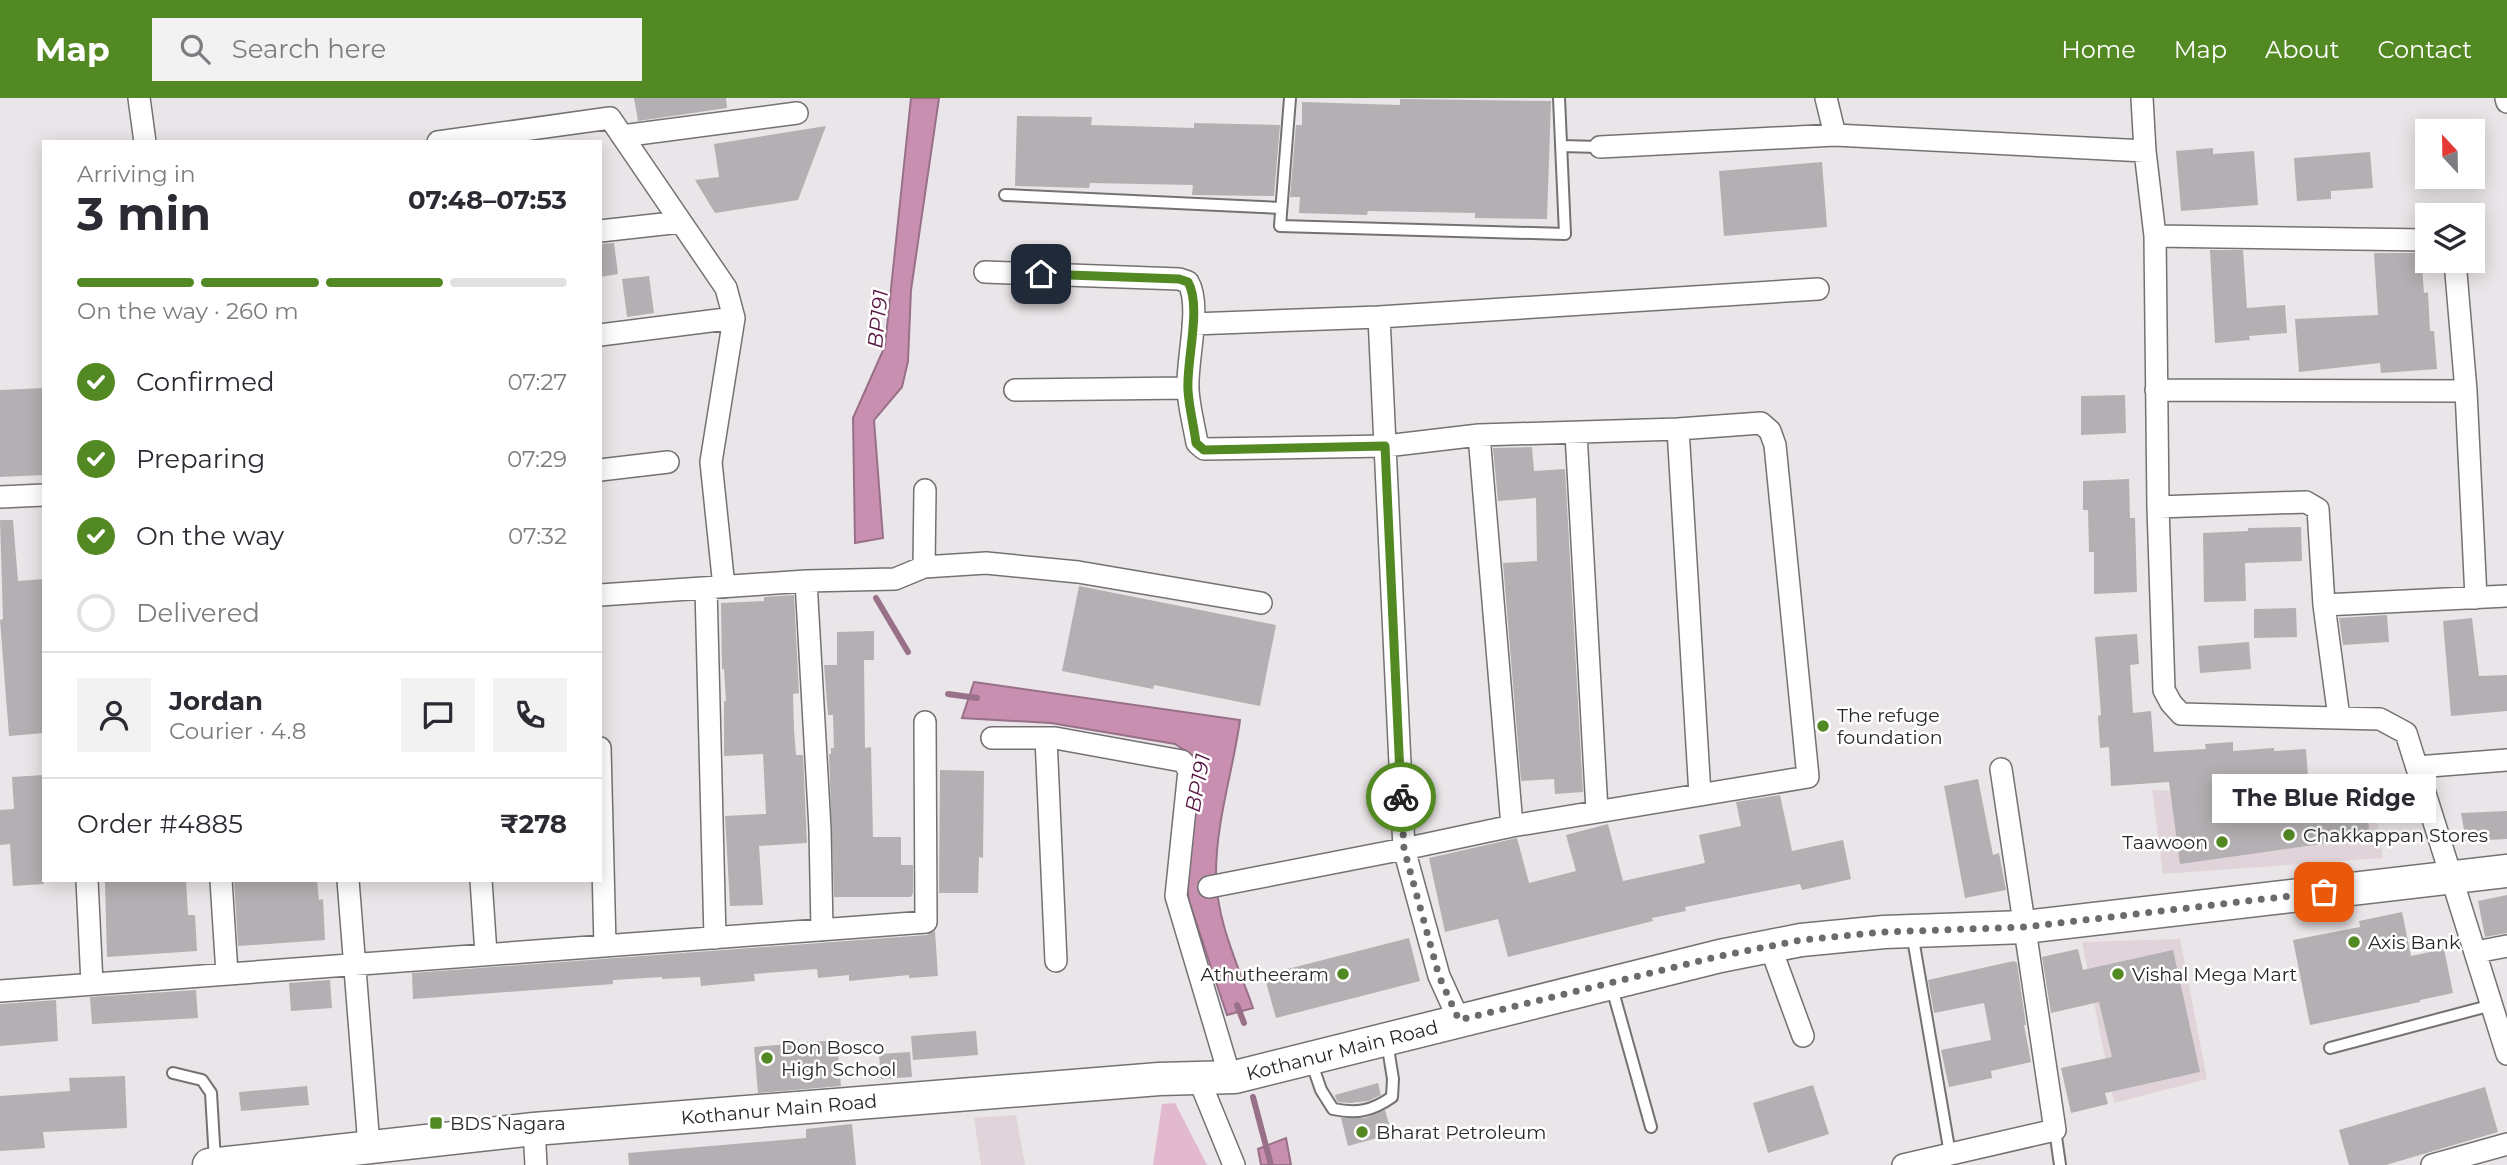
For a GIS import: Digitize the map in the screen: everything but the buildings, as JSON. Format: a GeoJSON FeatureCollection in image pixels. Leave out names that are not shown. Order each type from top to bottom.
{"type":"FeatureCollection","features":[{"type":"Feature","properties":{"kind":"main road","name":"Kothanur Main Road"},"geometry":{"type":"LineString","coordinates":[[209,1165],[534,1129],[1198,1077],[1230,1077],[1611,983],[1801,940],[2025,927],[2507,871]]}},
{"type":"Feature","properties":{"kind":"street"},"geometry":{"type":"LineString","coordinates":[[139,98],[145,140]]}},
{"type":"Feature","properties":{"kind":"street"},"geometry":{"type":"LineString","coordinates":[[1826,98],[1835,135]]}},
{"type":"Feature","properties":{"kind":"street"},"geometry":{"type":"LineString","coordinates":[[2142,98],[2155,236],[2158,507],[2164,690],[2181,714],[2380,719],[2406,733],[2507,1050]]}},
{"type":"Feature","properties":{"kind":"street"},"geometry":{"type":"LineString","coordinates":[[622,136],[797,113]]}},
{"type":"Feature","properties":{"kind":"street"},"geometry":{"type":"LineString","coordinates":[[452,140],[610,118],[726,288],[734,318],[711,462],[715,587],[715,938]]}},
{"type":"Feature","properties":{"kind":"street"},"geometry":{"type":"LineString","coordinates":[[1600,147],[1835,135],[2145,152]]}},
{"type":"Feature","properties":{"kind":"street"},"geometry":{"type":"LineString","coordinates":[[602,231],[681,222]]}},
{"type":"Feature","properties":{"kind":"street"},"geometry":{"type":"LineString","coordinates":[[2155,236],[2415,240]]}},
{"type":"Feature","properties":{"kind":"street"},"geometry":{"type":"LineString","coordinates":[[985,272],[1179,279],[1188,282],[1192,288],[1193,324],[1188,388],[1196,443],[1204,450],[1385,446],[1479,435],[1761,424],[1770,431],[1775,445],[1808,777],[1512,826],[1209,887]]}},
{"type":"Feature","properties":{"kind":"street"},"geometry":{"type":"LineString","coordinates":[[2456,273],[2466,391],[2476,598]]}},
{"type":"Feature","properties":{"kind":"street"},"geometry":{"type":"LineString","coordinates":[[1193,324],[1379,317],[1818,289]]}},
{"type":"Feature","properties":{"kind":"street"},"geometry":{"type":"LineString","coordinates":[[1379,317],[1404,849],[1439,976],[1459,1020]]}},
{"type":"Feature","properties":{"kind":"street"},"geometry":{"type":"LineString","coordinates":[[602,335],[734,318]]}},
{"type":"Feature","properties":{"kind":"street"},"geometry":{"type":"LineString","coordinates":[[1015,390],[1188,388]]}},
{"type":"Feature","properties":{"kind":"street"},"geometry":{"type":"LineString","coordinates":[[2156,390],[2466,391]]}},
{"type":"Feature","properties":{"kind":"street"},"geometry":{"type":"LineString","coordinates":[[1678,429],[1700,796]]}},
{"type":"Feature","properties":{"kind":"street"},"geometry":{"type":"LineString","coordinates":[[1576,433],[1597,811]]}},
{"type":"Feature","properties":{"kind":"street"},"geometry":{"type":"LineString","coordinates":[[1479,435],[1512,826]]}},
{"type":"Feature","properties":{"kind":"street"},"geometry":{"type":"LineString","coordinates":[[602,467],[668,462]]}},
{"type":"Feature","properties":{"kind":"street"},"geometry":{"type":"LineString","coordinates":[[924,567],[925,490]]}},
{"type":"Feature","properties":{"kind":"street"},"geometry":{"type":"LineString","coordinates":[[0,497],[42,495]]}},
{"type":"Feature","properties":{"kind":"street"},"geometry":{"type":"LineString","coordinates":[[2158,507],[2306,502],[2318,509],[2324,606],[2339,718]]}},
{"type":"Feature","properties":{"kind":"street"},"geometry":{"type":"LineString","coordinates":[[602,595],[806,581],[895,579],[924,567],[986,562],[1078,572],[1261,603]]}},
{"type":"Feature","properties":{"kind":"street"},"geometry":{"type":"LineString","coordinates":[[806,581],[820,828],[822,929]]}},
{"type":"Feature","properties":{"kind":"street"},"geometry":{"type":"LineString","coordinates":[[2324,606],[2507,596]]}},
{"type":"Feature","properties":{"kind":"street"},"geometry":{"type":"LineString","coordinates":[[0,991],[926,922],[925,722]]}},
{"type":"Feature","properties":{"kind":"street"},"geometry":{"type":"LineString","coordinates":[[992,738],[1046,738],[1182,761],[1189,770],[1176,896],[1230,1077]]}},
{"type":"Feature","properties":{"kind":"street"},"geometry":{"type":"LineString","coordinates":[[1046,738],[1056,961]]}},
{"type":"Feature","properties":{"kind":"street"},"geometry":{"type":"LineString","coordinates":[[2417,767],[2507,760]]}},
{"type":"Feature","properties":{"kind":"street"},"geometry":{"type":"LineString","coordinates":[[1903,1165],[2054,1130],[2001,769]]}},
{"type":"Feature","properties":{"kind":"street"},"geometry":{"type":"LineString","coordinates":[[602,827],[605,946]]}},
{"type":"Feature","properties":{"kind":"street"},"geometry":{"type":"LineString","coordinates":[[87,882],[92,984]]}},
{"type":"Feature","properties":{"kind":"street"},"geometry":{"type":"LineString","coordinates":[[221,882],[227,974]]}},
{"type":"Feature","properties":{"kind":"street"},"geometry":{"type":"LineString","coordinates":[[348,882],[369,1146]]}},
{"type":"Feature","properties":{"kind":"street"},"geometry":{"type":"LineString","coordinates":[[481,882],[486,954]]}},
{"type":"Feature","properties":{"kind":"street"},"geometry":{"type":"LineString","coordinates":[[1770,946],[1803,1036]]}},
{"type":"Feature","properties":{"kind":"street"},"geometry":{"type":"LineString","coordinates":[[2476,952],[2507,946]]}},
{"type":"Feature","properties":{"kind":"street"},"geometry":{"type":"LineString","coordinates":[[1198,1077],[1234,1165]]}},
{"type":"Feature","properties":{"kind":"street"},"geometry":{"type":"LineString","coordinates":[[534,1129],[536,1165]]}},
{"type":"Feature","properties":{"kind":"street"},"geometry":{"type":"LineString","coordinates":[[2432,1165],[2507,1144]]}},
{"type":"Feature","properties":{"kind":"lane"},"geometry":{"type":"LineString","coordinates":[[1290,98],[1280,226],[1565,234],[1559,98]]}},
{"type":"Feature","properties":{"kind":"lane"},"geometry":{"type":"LineString","coordinates":[[1561,146],[1600,147]]}},
{"type":"Feature","properties":{"kind":"lane"},"geometry":{"type":"LineString","coordinates":[[1005,195],[1281,208]]}},
{"type":"Feature","properties":{"kind":"lane"},"geometry":{"type":"LineString","coordinates":[[1911,932],[1950,1154]]}},
{"type":"Feature","properties":{"kind":"lane"},"geometry":{"type":"LineString","coordinates":[[1611,983],[1651,1127]]}},
{"type":"Feature","properties":{"kind":"lane"},"geometry":{"type":"LineString","coordinates":[[2330,1048],[2492,1005]]}},
{"type":"Feature","properties":{"kind":"lane"},"geometry":{"type":"LineString","coordinates":[[1310,1059],[1321,1090],[1333,1109],[1353,1113],[1376,1108],[1392,1097],[1394,1079],[1386,1039]]}},
{"type":"Feature","properties":{"kind":"lane"},"geometry":{"type":"LineString","coordinates":[[173,1073],[202,1080],[211,1093],[215,1164]]}},
{"type":"Feature","properties":{"kind":"lane"},"geometry":{"type":"LineString","coordinates":[[2054,1130],[2060,1165]]}},
{"type":"Feature","properties":{"kind":"shaded area"},"geometry":{"type":"Polygon","coordinates":[[[2152,790],[2374,800],[2383,858],[2163,874],[2152,790]]]}},
{"type":"Feature","properties":{"kind":"shaded area"},"geometry":{"type":"Polygon","coordinates":[[[2180,939],[2207,1079],[2114,1103],[2082,942],[2180,939]]]}},
{"type":"Feature","properties":{"kind":"shaded area"},"geometry":{"type":"Polygon","coordinates":[[[1175,1103],[1207,1165],[1153,1165],[1162,1104],[1175,1103]]]}},
{"type":"Feature","properties":{"kind":"shaded area"},"geometry":{"type":"Polygon","coordinates":[[[1016,1115],[1025,1165],[981,1165],[974,1118],[1016,1115]]]}},
{"type":"Feature","properties":{"kind":"water"},"geometry":{"type":"Polygon","coordinates":[[[911,98],[939,98],[911,290],[908,361],[902,387],[874,420],[883,538],[855,543],[853,418],[885,346],[911,98]]]}},
{"type":"Feature","properties":{"kind":"water"},"geometry":{"type":"Polygon","coordinates":[[[974,682],[1240,720],[1222,815],[1216,874],[1224,925],[1253,1008],[1227,1015],[1189,901],[1187,885],[1199,760],[1175,744],[1051,723],[962,718],[974,682]]]}},
{"type":"Feature","properties":{"kind":"water"},"geometry":{"type":"Polygon","coordinates":[[[1286,1138],[1291,1165],[1261,1165],[1258,1149],[1286,1138]]]}},
{"type":"Feature","properties":{"kind":"waterway","name":"BP191"},"geometry":{"type":"LineString","coordinates":[[876,598],[908,652]]}},
{"type":"Feature","properties":{"kind":"waterway","name":"BP191"},"geometry":{"type":"LineString","coordinates":[[948,694],[977,698]]}},
{"type":"Feature","properties":{"kind":"waterway","name":"BP191"},"geometry":{"type":"LineString","coordinates":[[1237,1005],[1244,1023]]}},
{"type":"Feature","properties":{"kind":"waterway","name":"BP191"},"geometry":{"type":"LineString","coordinates":[[1253,1097],[1271,1165]]}},
{"type":"Feature","properties":{"kind":"way so far"},"geometry":{"type":"LineString","coordinates":[[1401,797],[1404,849],[1439,976],[1459,1020],[1720,956],[1801,940],[1884,932],[2025,927],[2324,892]]}},
{"type":"Feature","properties":{"kind":"place","name":"The refuge foundation"},"geometry":{"type":"Point","coordinates":[1823,726]}},
{"type":"Feature","properties":{"kind":"place","name":"Chakkappan Stores"},"geometry":{"type":"Point","coordinates":[2289,835]}},
{"type":"Feature","properties":{"kind":"place","name":"Taawoon"},"geometry":{"type":"Point","coordinates":[2222,842]}},
{"type":"Feature","properties":{"kind":"place","name":"The Blue Ridge"},"geometry":{"type":"Point","coordinates":[2324,892]}},
{"type":"Feature","properties":{"kind":"place","name":"Axis Bank"},"geometry":{"type":"Point","coordinates":[2354,942]}},
{"type":"Feature","properties":{"kind":"place","name":"Athutheeram"},"geometry":{"type":"Point","coordinates":[1343,974]}},
{"type":"Feature","properties":{"kind":"place","name":"Vishal Mega Mart"},"geometry":{"type":"Point","coordinates":[2118,974]}},
{"type":"Feature","properties":{"kind":"place","name":"Don Bosco High School"},"geometry":{"type":"Point","coordinates":[767,1058]}},
{"type":"Feature","properties":{"kind":"place","name":"BDS Nagara"},"geometry":{"type":"Point","coordinates":[436,1123]}},
{"type":"Feature","properties":{"kind":"place","name":"Bharat Petroleum"},"geometry":{"type":"Point","coordinates":[1362,1132]}},
{"type":"Feature","properties":{"kind":"route"},"geometry":{"type":"LineString","coordinates":[[1041,274],[1179,279],[1188,282],[1192,288],[1193,324],[1188,388],[1196,443],[1204,450],[1385,446],[1401,797]]}}]}
